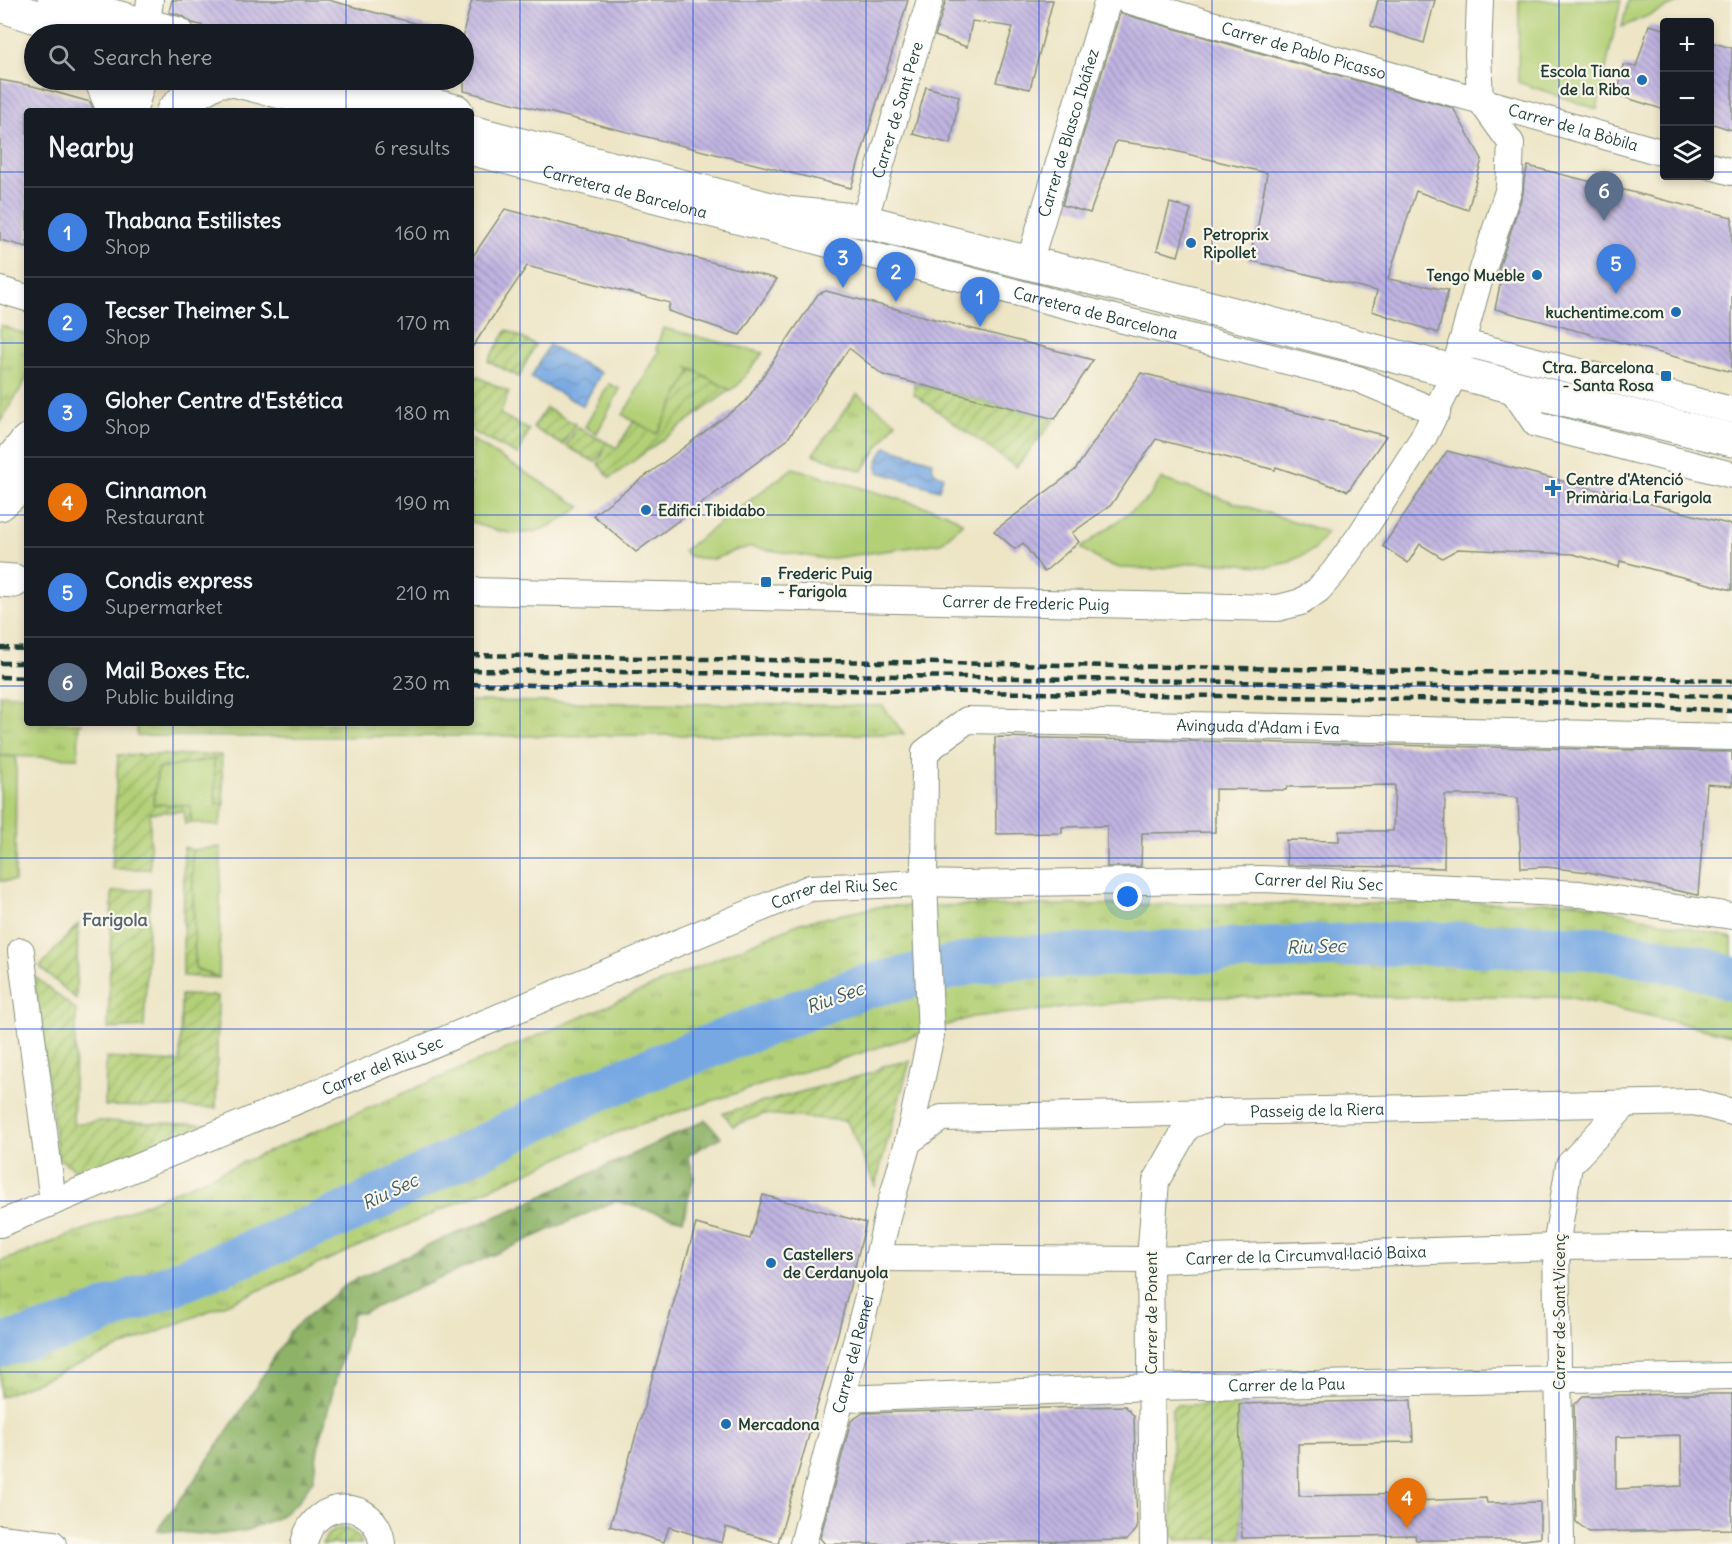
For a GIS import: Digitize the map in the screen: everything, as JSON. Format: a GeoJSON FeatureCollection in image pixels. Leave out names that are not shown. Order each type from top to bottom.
{"type":"FeatureCollection","features":[{"type":"Feature","properties":{"kind":"main road"},"geometry":{"type":"LineString","coordinates":[[54,0],[130,24]]}},
{"type":"Feature","properties":{"kind":"main road"},"geometry":{"type":"LineString","coordinates":[[0,5],[123,24]]}},
{"type":"Feature","properties":{"kind":"main road"},"geometry":{"type":"LineString","coordinates":[[0,20],[24,30]]}},
{"type":"Feature","properties":{"kind":"main road"},"geometry":{"type":"LineString","coordinates":[[105,90],[113,108]]}},
{"type":"Feature","properties":{"kind":"main road"},"geometry":{"type":"LineString","coordinates":[[131,108],[136,90]]}},
{"type":"Feature","properties":{"kind":"main road"},"geometry":{"type":"LineString","coordinates":[[156,90],[157,108]]}},
{"type":"Feature","properties":{"kind":"main road"},"geometry":{"type":"LineString","coordinates":[[176,108],[185,99],[201,90]]}},
{"type":"Feature","properties":{"kind":"main road"},"geometry":{"type":"LineString","coordinates":[[273,90],[365,108]]}},
{"type":"Feature","properties":{"kind":"main road"},"geometry":{"type":"LineString","coordinates":[[370,90],[444,108]]}},
{"type":"Feature","properties":{"kind":"main road","name":"Carretera de Barcelona"},"geometry":{"type":"LineString","coordinates":[[474,115],[798,195],[864,221],[1029,263],[1141,290],[1457,359],[1510,386],[1732,440]]}},
{"type":"Feature","properties":{"kind":"main road","name":"Carretera de Barcelona"},"geometry":{"type":"LineString","coordinates":[[474,133],[786,213],[864,221]]}},
{"type":"Feature","properties":{"kind":"main road"},"geometry":{"type":"LineString","coordinates":[[0,471],[24,445]]}},
{"type":"Feature","properties":{"kind":"main road"},"geometry":{"type":"LineString","coordinates":[[0,504],[24,483]]}},
{"type":"Feature","properties":{"kind":"street"},"geometry":{"type":"LineString","coordinates":[[83,0],[132,24]]}},
{"type":"Feature","properties":{"kind":"street","name":"Carrer de Sant Pere"},"geometry":{"type":"LineString","coordinates":[[864,221],[930,0]]}},
{"type":"Feature","properties":{"kind":"street","name":"Carrer de Blasco Ibáñez"},"geometry":{"type":"LineString","coordinates":[[1029,263],[1108,0]]}},
{"type":"Feature","properties":{"kind":"street","name":"Carrer de Pablo Picasso"},"geometry":{"type":"LineString","coordinates":[[1127,0],[1480,100]]}},
{"type":"Feature","properties":{"kind":"street"},"geometry":{"type":"LineString","coordinates":[[1480,0],[1478,54],[1480,100]]}},
{"type":"Feature","properties":{"kind":"street"},"geometry":{"type":"LineString","coordinates":[[285,93],[316,108]]}},
{"type":"Feature","properties":{"kind":"street","name":"Carrer de la Bòbila"},"geometry":{"type":"LineString","coordinates":[[1480,100],[1660,152]]}},
{"type":"Feature","properties":{"kind":"street","name":"Carrer de Frederic Puig"},"geometry":{"type":"LineString","coordinates":[[474,591],[1278,608],[1301,602],[1318,590],[1334,572],[1361,534],[1415,451],[1449,385],[1509,188],[1511,143],[1480,100]]}},
{"type":"Feature","properties":{"kind":"street","name":"Carretera de Barcelona"},"geometry":{"type":"LineString","coordinates":[[474,153],[1358,379],[1437,412]]}},
{"type":"Feature","properties":{"kind":"street"},"geometry":{"type":"LineString","coordinates":[[1714,167],[1732,172]]}},
{"type":"Feature","properties":{"kind":"street"},"geometry":{"type":"LineString","coordinates":[[0,290],[24,296]]}},
{"type":"Feature","properties":{"kind":"street","name":"Carretera de Barcelona"},"geometry":{"type":"LineString","coordinates":[[1457,359],[1476,346],[1732,410]]}},
{"type":"Feature","properties":{"kind":"street"},"geometry":{"type":"LineString","coordinates":[[1510,386],[1536,424],[1732,475]]}},
{"type":"Feature","properties":{"kind":"street","name":"Avinguda d'Adam i Eva"},"geometry":{"type":"LineString","coordinates":[[924,888],[925,752],[967,720],[1732,737]]}},
{"type":"Feature","properties":{"kind":"street","name":"Carrer del Riu Sec"},"geometry":{"type":"LineString","coordinates":[[0,1224],[810,888],[924,888],[976,884],[1261,879],[1580,894],[1732,916]]}},
{"type":"Feature","properties":{"kind":"street","name":"Carrer del Remei"},"geometry":{"type":"LineString","coordinates":[[803,1544],[878,1258],[882,1197],[908,1143],[931,1035],[924,888]]}},
{"type":"Feature","properties":{"kind":"street"},"geometry":{"type":"LineString","coordinates":[[21,951],[53,1202]]}},
{"type":"Feature","properties":{"kind":"street","name":"Passeig de la Riera"},"geometry":{"type":"LineString","coordinates":[[908,1143],[940,1118],[1694,1102],[1732,1112]]}},
{"type":"Feature","properties":{"kind":"street","name":"Carrer de Sant Vicenç"},"geometry":{"type":"LineString","coordinates":[[1561,1544],[1556,1247],[1569,1165],[1626,1104]]}},
{"type":"Feature","properties":{"kind":"street","name":"Carrer de Ponent"},"geometry":{"type":"LineString","coordinates":[[1153,1544],[1150,1260],[1156,1181],[1187,1128],[1220,1112]]}},
{"type":"Feature","properties":{"kind":"street","name":"Carrer de la Circumval·lació Baixa"},"geometry":{"type":"LineString","coordinates":[[878,1258],[1150,1260],[1556,1247],[1732,1245]]}},
{"type":"Feature","properties":{"kind":"street","name":"Carrer de la Pau"},"geometry":{"type":"LineString","coordinates":[[841,1399],[1152,1387],[1732,1376]]}},
{"type":"Feature","properties":{"kind":"street"},"geometry":{"type":"LineString","coordinates":[[298,1541],[320,1515],[330,1510],[344,1508],[357,1510],[368,1517],[385,1542]]}},
{"type":"Feature","properties":{"kind":"street"},"geometry":{"type":"LineString","coordinates":[[0,1538],[53,1544]]}},
{"type":"Feature","properties":{"kind":"green space"},"geometry":{"type":"Polygon","coordinates":[[[1519,0],[1621,0],[1597,109],[1518,82],[1519,0]]]}},
{"type":"Feature","properties":{"kind":"green space"},"geometry":{"type":"Polygon","coordinates":[[[1628,0],[1684,0],[1622,27],[1628,0]]]}},
{"type":"Feature","properties":{"kind":"green space"},"geometry":{"type":"Polygon","coordinates":[[[0,325],[24,334],[24,383],[0,422],[0,325]]]}},
{"type":"Feature","properties":{"kind":"green space"},"geometry":{"type":"Polygon","coordinates":[[[663,328],[763,353],[737,386],[730,390],[687,367],[692,370],[657,435],[623,415],[659,351],[656,349],[663,328]]]}},
{"type":"Feature","properties":{"kind":"green space"},"geometry":{"type":"Polygon","coordinates":[[[507,330],[535,345],[519,377],[488,361],[507,330]]]}},
{"type":"Feature","properties":{"kind":"green space"},"geometry":{"type":"Polygon","coordinates":[[[692,369],[730,390],[610,478],[598,464],[605,448],[595,462],[566,446],[577,427],[617,448],[634,421],[657,434],[692,369]]]}},
{"type":"Feature","properties":{"kind":"green space"},"geometry":{"type":"Polygon","coordinates":[[[476,376],[509,392],[500,414],[529,430],[518,455],[474,433],[474,379],[476,376]]]}},
{"type":"Feature","properties":{"kind":"green space"},"geometry":{"type":"Polygon","coordinates":[[[914,383],[1055,419],[1016,467],[914,394],[914,383]]]}},
{"type":"Feature","properties":{"kind":"green space"},"geometry":{"type":"Polygon","coordinates":[[[609,384],[620,389],[597,433],[585,427],[609,384]]]}},
{"type":"Feature","properties":{"kind":"green space"},"geometry":{"type":"Polygon","coordinates":[[[857,394],[896,422],[862,471],[813,454],[857,394]]]}},
{"type":"Feature","properties":{"kind":"green space"},"geometry":{"type":"Polygon","coordinates":[[[546,408],[575,424],[563,445],[533,428],[546,408]]]}},
{"type":"Feature","properties":{"kind":"green space"},"geometry":{"type":"Polygon","coordinates":[[[474,441],[581,507],[540,530],[516,533],[474,523],[474,441]]]}},
{"type":"Feature","properties":{"kind":"green space"},"geometry":{"type":"Polygon","coordinates":[[[793,468],[947,513],[963,523],[941,543],[826,559],[750,547],[714,559],[689,556],[683,551],[793,468]]]}},
{"type":"Feature","properties":{"kind":"green space"},"geometry":{"type":"Polygon","coordinates":[[[1161,479],[1327,532],[1315,549],[1290,562],[1268,567],[1231,563],[1192,563],[1156,569],[1120,568],[1102,562],[1081,548],[1149,498],[1161,479]]]}},
{"type":"Feature","properties":{"kind":"green space"},"geometry":{"type":"Polygon","coordinates":[[[0,694],[24,695],[24,726],[79,726],[78,758],[0,756],[0,694]]]}},
{"type":"Feature","properties":{"kind":"green space"},"geometry":{"type":"Polygon","coordinates":[[[474,701],[883,706],[904,734],[263,737],[137,736],[137,726],[474,726],[474,701]]]}},
{"type":"Feature","properties":{"kind":"green space"},"geometry":{"type":"Polygon","coordinates":[[[118,755],[221,755],[224,805],[216,804],[214,759],[158,769],[153,804],[191,806],[191,822],[185,824],[184,811],[150,813],[150,869],[112,869],[118,755]]]}},
{"type":"Feature","properties":{"kind":"green space"},"geometry":{"type":"Polygon","coordinates":[[[0,756],[16,757],[15,881],[0,881],[0,756]]]}},
{"type":"Feature","properties":{"kind":"green space"},"geometry":{"type":"Polygon","coordinates":[[[214,759],[216,804],[224,805],[219,826],[191,822],[191,806],[153,804],[158,769],[214,759]]]}},
{"type":"Feature","properties":{"kind":"green space"},"geometry":{"type":"Polygon","coordinates":[[[184,847],[192,850],[195,968],[219,978],[183,976],[184,847]]]}},
{"type":"Feature","properties":{"kind":"green space"},"geometry":{"type":"Polygon","coordinates":[[[221,847],[219,978],[195,968],[192,850],[221,847]]]}},
{"type":"Feature","properties":{"kind":"green space"},"geometry":{"type":"Polygon","coordinates":[[[150,889],[144,1027],[108,1029],[112,892],[150,889]]]}},
{"type":"Feature","properties":{"kind":"green space"},"geometry":{"type":"Polygon","coordinates":[[[1578,902],[1732,938],[1732,1035],[1568,997],[1177,997],[972,1017],[625,1129],[255,1292],[0,1397],[0,1262],[97,1225],[800,923],[883,906],[1578,902]]]}},
{"type":"Feature","properties":{"kind":"green space"},"geometry":{"type":"Polygon","coordinates":[[[78,924],[76,999],[40,967],[78,924]]]}},
{"type":"Feature","properties":{"kind":"green space"},"geometry":{"type":"Polygon","coordinates":[[[34,976],[76,1010],[73,1124],[100,1121],[215,1125],[85,1180],[72,1167],[58,1158],[34,976]]]}},
{"type":"Feature","properties":{"kind":"green space"},"geometry":{"type":"Polygon","coordinates":[[[181,995],[218,996],[216,1108],[105,1106],[106,1058],[180,1062],[181,995]]]}},
{"type":"Feature","properties":{"kind":"green space"},"geometry":{"type":"Polygon","coordinates":[[[910,1061],[875,1186],[847,1121],[764,1114],[733,1126],[723,1113],[871,1073],[883,1066],[910,1061]]]}},
{"type":"Feature","properties":{"kind":"green space"},"geometry":{"type":"Polygon","coordinates":[[[706,1120],[721,1137],[688,1155],[694,1176],[683,1220],[615,1201],[362,1313],[353,1313],[318,1449],[313,1480],[298,1502],[277,1518],[245,1531],[213,1535],[157,1530],[191,1485],[246,1403],[291,1330],[348,1283],[706,1120]]]}},
{"type":"Feature","properties":{"kind":"green space"},"geometry":{"type":"Polygon","coordinates":[[[1239,1404],[1242,1538],[1177,1540],[1172,1534],[1172,1409],[1176,1405],[1239,1404]]]}},
{"type":"Feature","properties":{"kind":"green space"},"geometry":{"type":"Polygon","coordinates":[[[340,1528],[354,1533],[362,1544],[322,1544],[328,1534],[340,1528]]]}},
{"type":"Feature","properties":{"kind":"water"},"geometry":{"type":"Polygon","coordinates":[[[549,345],[601,373],[583,406],[531,378],[549,345]]]}},
{"type":"Feature","properties":{"kind":"water"},"geometry":{"type":"Polygon","coordinates":[[[886,447],[932,461],[934,471],[943,476],[939,490],[878,472],[879,459],[886,447]]]}},
{"type":"Feature","properties":{"kind":"building"},"geometry":{"type":"Polygon","coordinates":[[[172,0],[328,0],[418,24],[196,24],[183,16],[169,12],[172,0]]]}},
{"type":"Feature","properties":{"kind":"building"},"geometry":{"type":"Polygon","coordinates":[[[472,0],[908,0],[851,188],[464,91],[474,90],[474,24],[465,24],[472,0]]]}},
{"type":"Feature","properties":{"kind":"building"},"geometry":{"type":"Polygon","coordinates":[[[946,0],[1053,0],[1030,89],[996,82],[1013,27],[972,21],[967,47],[935,36],[946,0]]]}},
{"type":"Feature","properties":{"kind":"building"},"geometry":{"type":"Polygon","coordinates":[[[1378,0],[1435,0],[1424,43],[1371,26],[1378,0]]]}},
{"type":"Feature","properties":{"kind":"building"},"geometry":{"type":"Polygon","coordinates":[[[1120,13],[1453,108],[1482,159],[1468,210],[1416,191],[1388,279],[1448,290],[1438,333],[1372,311],[1377,291],[1248,260],[1258,225],[1267,173],[1158,147],[1116,141],[1090,213],[1062,205],[1120,13]]]}},
{"type":"Feature","properties":{"kind":"building"},"geometry":{"type":"Polygon","coordinates":[[[1649,25],[1660,28],[1660,108],[1617,95],[1624,65],[1636,67],[1649,25]]]}},
{"type":"Feature","properties":{"kind":"building"},"geometry":{"type":"Polygon","coordinates":[[[1714,43],[1732,48],[1732,130],[1714,124],[1714,43]]]}},
{"type":"Feature","properties":{"kind":"building"},"geometry":{"type":"Polygon","coordinates":[[[0,80],[24,84],[24,90],[47,90],[90,102],[93,108],[24,108],[24,246],[0,240],[0,80]]]}},
{"type":"Feature","properties":{"kind":"building"},"geometry":{"type":"Polygon","coordinates":[[[926,87],[959,96],[951,144],[913,134],[926,87]]]}},
{"type":"Feature","properties":{"kind":"building"},"geometry":{"type":"Polygon","coordinates":[[[1528,166],[1732,217],[1732,372],[1495,309],[1501,280],[1499,268],[1523,193],[1528,166]]]}},
{"type":"Feature","properties":{"kind":"building"},"geometry":{"type":"Polygon","coordinates":[[[1170,203],[1191,209],[1178,256],[1157,250],[1170,203]]]}},
{"type":"Feature","properties":{"kind":"building"},"geometry":{"type":"Polygon","coordinates":[[[505,209],[777,279],[740,335],[668,311],[670,303],[527,266],[474,345],[474,255],[505,209]]]}},
{"type":"Feature","properties":{"kind":"building"},"geometry":{"type":"Polygon","coordinates":[[[826,291],[1093,360],[1055,419],[883,375],[849,348],[787,440],[636,552],[593,515],[746,401],[818,294],[826,291]]]}},
{"type":"Feature","properties":{"kind":"building"},"geometry":{"type":"Polygon","coordinates":[[[1141,373],[1386,436],[1348,491],[1276,467],[1275,470],[1156,439],[1111,505],[1072,533],[1079,542],[1044,572],[1023,543],[1015,549],[994,531],[1075,470],[1141,373]]]}},
{"type":"Feature","properties":{"kind":"building"},"geometry":{"type":"Polygon","coordinates":[[[1447,451],[1732,525],[1732,590],[1620,561],[1619,567],[1573,554],[1458,549],[1442,558],[1420,544],[1408,563],[1383,546],[1447,451]]]}},
{"type":"Feature","properties":{"kind":"building"},"geometry":{"type":"Polygon","coordinates":[[[995,737],[1732,752],[1732,786],[1707,784],[1698,895],[1588,872],[1546,867],[1521,868],[1518,798],[1496,795],[1445,795],[1444,868],[1287,865],[1286,840],[1339,841],[1339,831],[1393,831],[1395,785],[1287,787],[1286,790],[1215,789],[1215,832],[1142,833],[1141,866],[1107,867],[1107,826],[1062,827],[1062,833],[996,834],[995,737]]]}},
{"type":"Feature","properties":{"kind":"building","name":"Mercadona"},"geometry":{"type":"Polygon","coordinates":[[[763,1195],[866,1223],[838,1333],[778,1543],[726,1527],[722,1543],[669,1527],[664,1542],[610,1526],[696,1224],[750,1239],[763,1195]]]}},
{"type":"Feature","properties":{"kind":"building"},"geometry":{"type":"Polygon","coordinates":[[[1732,1394],[1732,1529],[1589,1532],[1576,1522],[1574,1405],[1583,1396],[1732,1394]],[[1681,1435],[1616,1437],[1616,1489],[1682,1486],[1681,1435]]]}},
{"type":"Feature","properties":{"kind":"building"},"geometry":{"type":"Polygon","coordinates":[[[1411,1400],[1413,1442],[1298,1444],[1299,1496],[1413,1494],[1414,1501],[1486,1498],[1487,1503],[1540,1502],[1540,1538],[1416,1540],[1415,1535],[1242,1538],[1239,1404],[1411,1400]]]}},
{"type":"Feature","properties":{"kind":"building"},"geometry":{"type":"Polygon","coordinates":[[[1125,1406],[1134,1416],[1137,1529],[1127,1540],[825,1544],[820,1538],[851,1421],[863,1413],[1125,1406]]]}},
{"type":"Feature","properties":{"kind":"waterway","name":"Riu Sec"},"geometry":{"type":"LineString","coordinates":[[0,1346],[63,1329],[349,1212],[597,1090],[859,988],[989,959],[1409,943],[1601,948],[1694,966],[1732,979]]}},
{"type":"Feature","properties":{"kind":"railway"},"geometry":{"type":"LineString","coordinates":[[0,648],[24,649]]}},
{"type":"Feature","properties":{"kind":"railway"},"geometry":{"type":"LineString","coordinates":[[474,655],[1531,673],[1732,681]]}},
{"type":"Feature","properties":{"kind":"railway"},"geometry":{"type":"LineString","coordinates":[[0,663],[24,663]]}},
{"type":"Feature","properties":{"kind":"railway"},"geometry":{"type":"LineString","coordinates":[[474,670],[1259,683],[1732,697]]}},
{"type":"Feature","properties":{"kind":"railway"},"geometry":{"type":"LineString","coordinates":[[0,677],[24,678]]}},
{"type":"Feature","properties":{"kind":"railway"},"geometry":{"type":"LineString","coordinates":[[474,684],[1533,701],[1732,711]]}},
{"type":"Feature","properties":{"kind":"place","name":"Escola Tiana de la Riba"},"geometry":{"type":"Point","coordinates":[1642,80]}},
{"type":"Feature","properties":{"kind":"place","name":"Mail Boxes Etc."},"geometry":{"type":"Point","coordinates":[1604,221]}},
{"type":"Feature","properties":{"kind":"place","name":"Petroprix Ripollet"},"geometry":{"type":"Point","coordinates":[1191,243]}},
{"type":"Feature","properties":{"kind":"place","name":"Tengo Mueble"},"geometry":{"type":"Point","coordinates":[1537,275]}},
{"type":"Feature","properties":{"kind":"place","name":"Gloher Centre d'Estética"},"geometry":{"type":"Point","coordinates":[843,288]}},
{"type":"Feature","properties":{"kind":"place","name":"Condis express"},"geometry":{"type":"Point","coordinates":[1616,294]}},
{"type":"Feature","properties":{"kind":"place","name":"Tecser Theimer S.L"},"geometry":{"type":"Point","coordinates":[896,302]}},
{"type":"Feature","properties":{"kind":"place","name":"kuchentime.com"},"geometry":{"type":"Point","coordinates":[1676,312]}},
{"type":"Feature","properties":{"kind":"place","name":"Thabana Estilistes"},"geometry":{"type":"Point","coordinates":[980,327]}},
{"type":"Feature","properties":{"kind":"place","name":"Ctra. Barcelona - Santa Rosa"},"geometry":{"type":"Point","coordinates":[1666,376]}},
{"type":"Feature","properties":{"kind":"place","name":"Centre d'Atenció Primària La Farigola"},"geometry":{"type":"Point","coordinates":[1553,488]}},
{"type":"Feature","properties":{"kind":"place","name":"Edifici Tibidabo"},"geometry":{"type":"Point","coordinates":[646,510]}},
{"type":"Feature","properties":{"kind":"place","name":"Frederic Puig - Farigola"},"geometry":{"type":"Point","coordinates":[766,582]}},
{"type":"Feature","properties":{"kind":"place","name":"Castellers de Cerdanyola"},"geometry":{"type":"Point","coordinates":[771,1263]}},
{"type":"Feature","properties":{"kind":"place","name":"Mercadona"},"geometry":{"type":"Point","coordinates":[726,1424]}},
{"type":"Feature","properties":{"kind":"place","name":"Cinnamon"},"geometry":{"type":"Point","coordinates":[1407,1528]}},
{"type":"Feature","properties":{"kind":"district","name":"Farigola"},"geometry":{"type":"Point","coordinates":[115,920]}}]}
